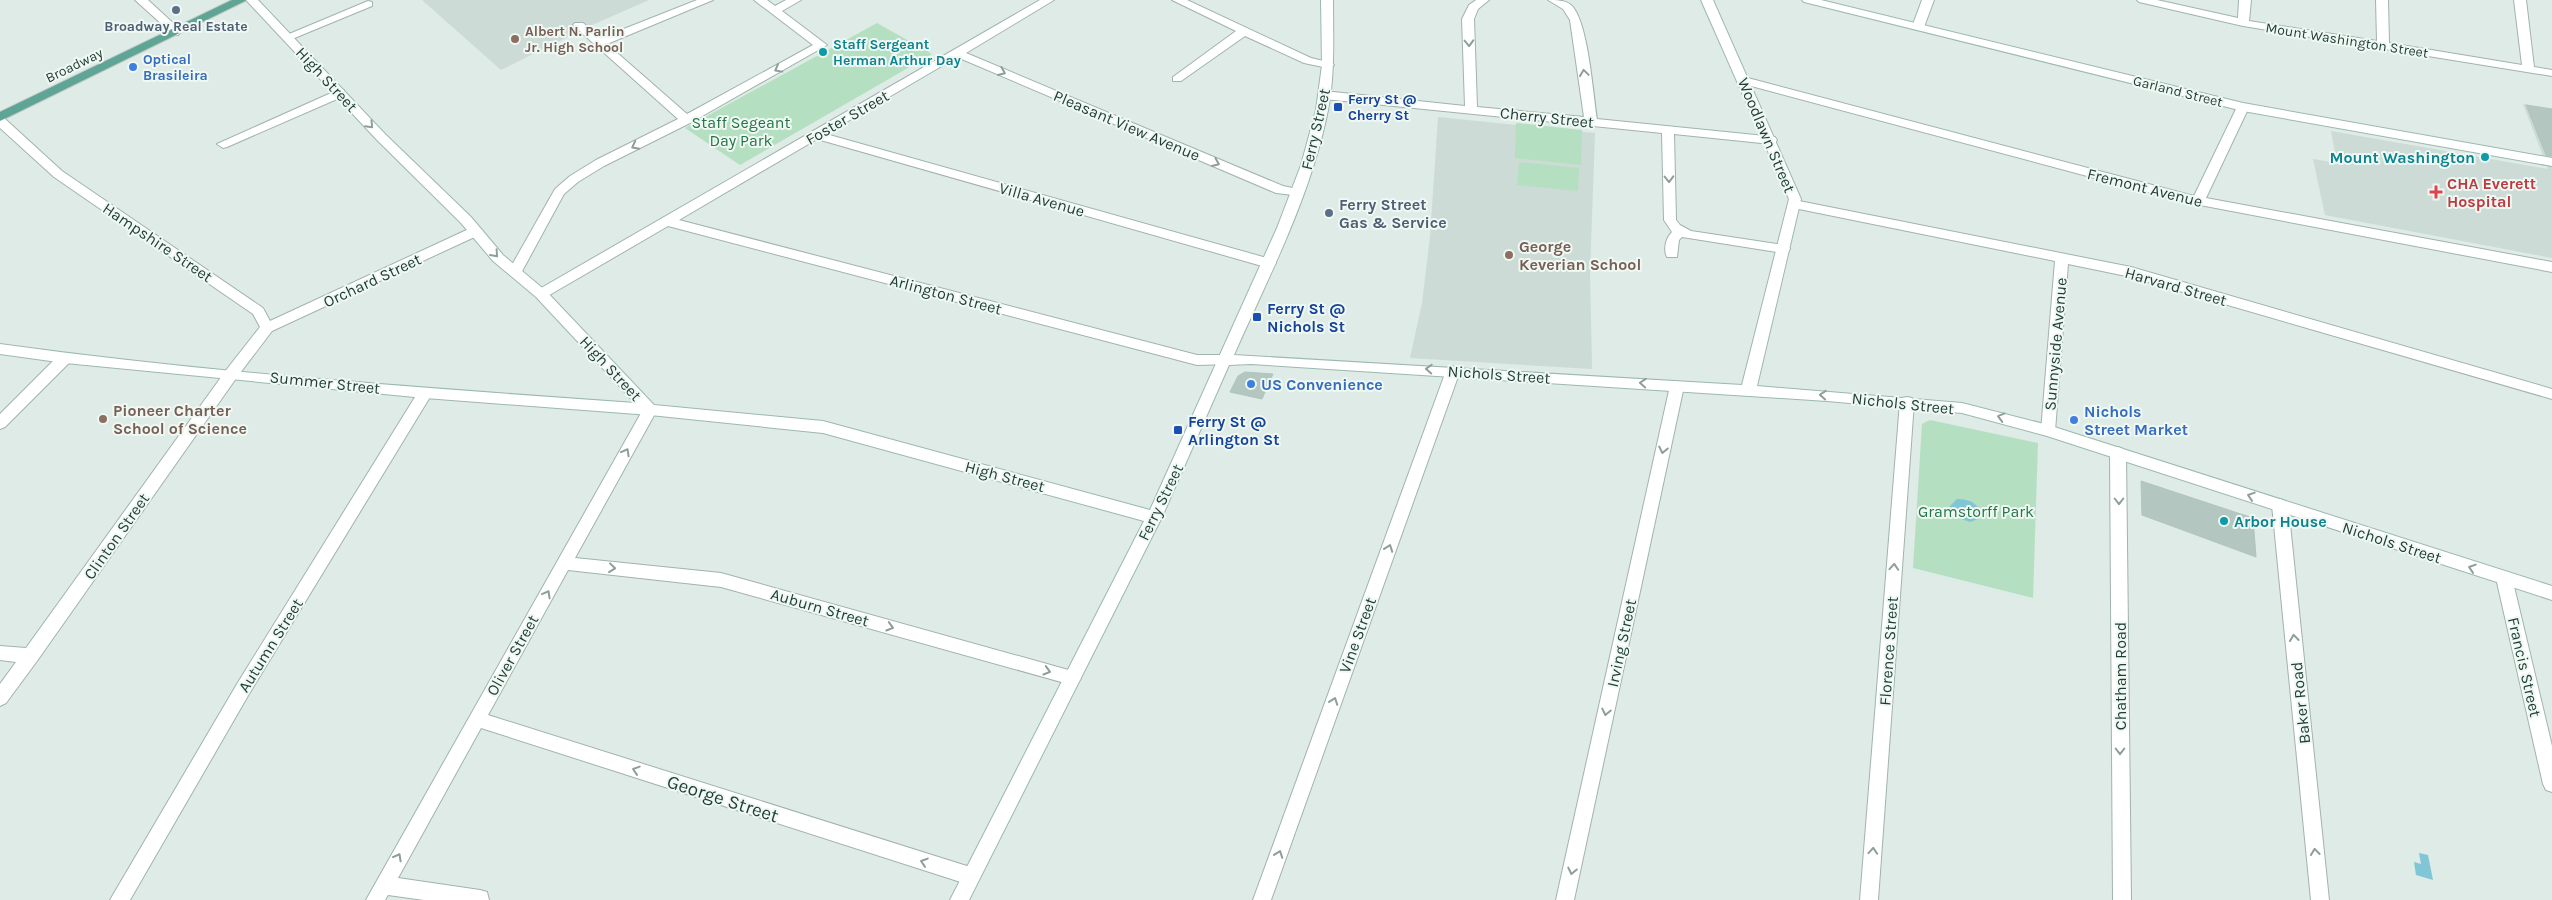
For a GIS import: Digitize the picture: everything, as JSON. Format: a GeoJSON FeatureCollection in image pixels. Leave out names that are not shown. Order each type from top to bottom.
{"type":"FeatureCollection","features":[{"type":"Feature","properties":{"kind":"main road","name":"Broadway"},"geometry":{"type":"LineString","coordinates":[[0,117],[242,0]]}},
{"type":"Feature","properties":{"kind":"street"},"geometry":{"type":"LineString","coordinates":[[141,0],[169,25],[174,32]]}},
{"type":"Feature","properties":{"kind":"street","name":"High Street"},"geometry":{"type":"LineString","coordinates":[[252,0],[476,231],[498,258],[541,294],[650,410],[823,427],[1154,517]]}},
{"type":"Feature","properties":{"kind":"street"},"geometry":{"type":"LineString","coordinates":[[600,43],[707,0]]}},
{"type":"Feature","properties":{"kind":"street"},"geometry":{"type":"LineString","coordinates":[[515,272],[559,192],[600,163],[686,120],[821,45],[760,0]]}},
{"type":"Feature","properties":{"kind":"street"},"geometry":{"type":"LineString","coordinates":[[775,10],[795,0]]}},
{"type":"Feature","properties":{"kind":"street","name":"Foster Street"},"geometry":{"type":"LineString","coordinates":[[541,294],[1048,0]]}},
{"type":"Feature","properties":{"kind":"street"},"geometry":{"type":"LineString","coordinates":[[1178,0],[1308,61],[1328,66]]}},
{"type":"Feature","properties":{"kind":"street","name":"Ferry Street"},"geometry":{"type":"LineString","coordinates":[[959,900],[1154,517],[1226,360],[1298,193],[1317,132],[1324,95],[1328,66],[1327,0]]}},
{"type":"Feature","properties":{"kind":"street"},"geometry":{"type":"LineString","coordinates":[[1470,110],[1468,19],[1473,7],[1483,0]]}},
{"type":"Feature","properties":{"kind":"street"},"geometry":{"type":"LineString","coordinates":[[1554,0],[1567,7],[1576,20],[1590,122]]}},
{"type":"Feature","properties":{"kind":"street","name":"Woodlawn Street"},"geometry":{"type":"LineString","coordinates":[[1707,0],[1792,188],[1794,204],[1750,372],[1749,390]]}},
{"type":"Feature","properties":{"kind":"street","name":"Garland Street"},"geometry":{"type":"LineString","coordinates":[[1808,0],[2243,107],[2552,162]]}},
{"type":"Feature","properties":{"kind":"street"},"geometry":{"type":"LineString","coordinates":[[1918,27],[1928,0]]}},
{"type":"Feature","properties":{"kind":"street","name":"Mount Washington Street"},"geometry":{"type":"LineString","coordinates":[[2143,0],[2243,23],[2552,74]]}},
{"type":"Feature","properties":{"kind":"street"},"geometry":{"type":"LineString","coordinates":[[2243,23],[2245,0]]}},
{"type":"Feature","properties":{"kind":"street"},"geometry":{"type":"LineString","coordinates":[[2382,0],[2383,46]]}},
{"type":"Feature","properties":{"kind":"street"},"geometry":{"type":"LineString","coordinates":[[2520,0],[2528,69]]}},
{"type":"Feature","properties":{"kind":"street"},"geometry":{"type":"LineString","coordinates":[[288,37],[368,4]]}},
{"type":"Feature","properties":{"kind":"street"},"geometry":{"type":"LineString","coordinates":[[579,25],[686,120]]}},
{"type":"Feature","properties":{"kind":"street"},"geometry":{"type":"LineString","coordinates":[[1177,79],[1244,32]]}},
{"type":"Feature","properties":{"kind":"street","name":"Pleasant View Avenue"},"geometry":{"type":"LineString","coordinates":[[957,53],[1280,190],[1298,193]]}},
{"type":"Feature","properties":{"kind":"street","name":"Fremont Avenue"},"geometry":{"type":"LineString","coordinates":[[1744,81],[2198,201],[2552,267]]}},
{"type":"Feature","properties":{"kind":"street"},"geometry":{"type":"LineString","coordinates":[[223,144],[340,92]]}},
{"type":"Feature","properties":{"kind":"street","name":"Cherry Street"},"geometry":{"type":"LineString","coordinates":[[1324,95],[1770,140]]}},
{"type":"Feature","properties":{"kind":"street"},"geometry":{"type":"LineString","coordinates":[[2198,201],[2243,107]]}},
{"type":"Feature","properties":{"kind":"street","name":"Hampshire Street"},"geometry":{"type":"LineString","coordinates":[[0,121],[58,174],[258,312],[267,328]]}},
{"type":"Feature","properties":{"kind":"street"},"geometry":{"type":"LineString","coordinates":[[1668,130],[1670,221],[1680,232],[1690,236],[1783,249]]}},
{"type":"Feature","properties":{"kind":"street","name":"Villa Avenue"},"geometry":{"type":"LineString","coordinates":[[816,135],[1269,263]]}},
{"type":"Feature","properties":{"kind":"street","name":"Harvard Street"},"geometry":{"type":"LineString","coordinates":[[1794,204],[2136,273],[2552,394]]}},
{"type":"Feature","properties":{"kind":"street","name":"Arlington Street"},"geometry":{"type":"LineString","coordinates":[[666,220],[1197,360],[1226,360]]}},
{"type":"Feature","properties":{"kind":"street","name":"Orchard Street"},"geometry":{"type":"LineString","coordinates":[[267,328],[476,231]]}},
{"type":"Feature","properties":{"kind":"street"},"geometry":{"type":"LineString","coordinates":[[1672,254],[1672,240],[1680,232]]}},
{"type":"Feature","properties":{"kind":"street","name":"Sunnyside Avenue"},"geometry":{"type":"LineString","coordinates":[[2048,431],[2062,258]]}},
{"type":"Feature","properties":{"kind":"street"},"geometry":{"type":"LineString","coordinates":[[232,373],[267,328]]}},
{"type":"Feature","properties":{"kind":"street","name":"Summer Street"},"geometry":{"type":"LineString","coordinates":[[0,349],[65,358],[426,393],[650,410]]}},
{"type":"Feature","properties":{"kind":"street"},"geometry":{"type":"LineString","coordinates":[[0,423],[65,358]]}},
{"type":"Feature","properties":{"kind":"street","name":"Nichols Street"},"geometry":{"type":"LineString","coordinates":[[1226,360],[1251,359],[1749,390],[1906,402],[1970,410],[2048,431],[2118,453],[2552,593]]}},
{"type":"Feature","properties":{"kind":"street","name":"Vine Street"},"geometry":{"type":"LineString","coordinates":[[1262,900],[1453,371]]}},
{"type":"Feature","properties":{"kind":"street","name":"Clinton Street"},"geometry":{"type":"LineString","coordinates":[[0,698],[232,373]]}},
{"type":"Feature","properties":{"kind":"street","name":"Irving Street"},"geometry":{"type":"LineString","coordinates":[[1565,900],[1677,386]]}},
{"type":"Feature","properties":{"kind":"street","name":"Autumn Street"},"geometry":{"type":"LineString","coordinates":[[119,900],[243,689],[426,393]]}},
{"type":"Feature","properties":{"kind":"street","name":"Florence Street"},"geometry":{"type":"LineString","coordinates":[[1869,900],[1906,402]]}},
{"type":"Feature","properties":{"kind":"street","name":"Oliver Street"},"geometry":{"type":"LineString","coordinates":[[379,892],[650,410]]}},
{"type":"Feature","properties":{"kind":"street","name":"Chatham Road"},"geometry":{"type":"LineString","coordinates":[[2118,453],[2122,900]]}},
{"type":"Feature","properties":{"kind":"street","name":"Baker Road"},"geometry":{"type":"LineString","coordinates":[[2280,505],[2320,900]]}},
{"type":"Feature","properties":{"kind":"street","name":"Auburn Street"},"geometry":{"type":"LineString","coordinates":[[564,563],[721,580],[1072,678]]}},
{"type":"Feature","properties":{"kind":"street","name":"Francis Street"},"geometry":{"type":"LineString","coordinates":[[2504,578],[2552,784]]}},
{"type":"Feature","properties":{"kind":"street"},"geometry":{"type":"LineString","coordinates":[[0,653],[31,656]]}},
{"type":"Feature","properties":{"kind":"street","name":"George Street"},"geometry":{"type":"LineString","coordinates":[[476,719],[970,876]]}},
{"type":"Feature","properties":{"kind":"street"},"geometry":{"type":"LineString","coordinates":[[379,892],[480,899]]}},
{"type":"Feature","properties":{"kind":"shaded area","name":"Albert N. Parlin Jr. High School"},"geometry":{"type":"Polygon","coordinates":[[[422,0],[649,0],[592,25],[501,70],[422,0]]]}},
{"type":"Feature","properties":{"kind":"shaded area","name":"CHA Everett Hospital"},"geometry":{"type":"Polygon","coordinates":[[[2523,104],[2552,109],[2552,258],[2325,215],[2313,159],[2337,163],[2331,131],[2548,169],[2523,104]]]}},
{"type":"Feature","properties":{"kind":"shaded area","name":"George Keverian School"},"geometry":{"type":"Polygon","coordinates":[[[1438,117],[1595,133],[1590,272],[1592,369],[1410,358],[1422,303],[1430,237],[1438,117]]]}},
{"type":"Feature","properties":{"kind":"green space","name":"Staff Segeant Day Park"},"geometry":{"type":"Polygon","coordinates":[[[877,23],[932,54],[740,165],[685,128],[877,23]]]}},
{"type":"Feature","properties":{"kind":"green space"},"geometry":{"type":"Polygon","coordinates":[[[1516,123],[1582,130],[1581,165],[1515,158],[1516,123]]]}},
{"type":"Feature","properties":{"kind":"green space"},"geometry":{"type":"Polygon","coordinates":[[[1519,162],[1579,168],[1578,191],[1517,185],[1519,162]]]}},
{"type":"Feature","properties":{"kind":"green space","name":"Gramstorff Park"},"geometry":{"type":"Polygon","coordinates":[[[1930,420],[2038,443],[2033,598],[1913,568],[1922,424],[1930,420]]]}},
{"type":"Feature","properties":{"kind":"water"},"geometry":{"type":"Polygon","coordinates":[[[1957,499],[1968,500],[1974,503],[1980,512],[1978,519],[1970,522],[1956,517],[1950,506],[1957,499]]]}},
{"type":"Feature","properties":{"kind":"water"},"geometry":{"type":"Polygon","coordinates":[[[2419,853],[2428,855],[2433,880],[2416,875],[2414,862],[2421,864],[2419,853]]]}},
{"type":"Feature","properties":{"kind":"building"},"geometry":{"type":"Polygon","coordinates":[[[2526,105],[2552,109],[2552,156],[2546,155],[2526,105]]]}},
{"type":"Feature","properties":{"kind":"building","name":"US Convenience"},"geometry":{"type":"Polygon","coordinates":[[[1245,372],[1273,374],[1262,399],[1230,392],[1238,376],[1245,372]]]}},
{"type":"Feature","properties":{"kind":"building","name":"Arbor House"},"geometry":{"type":"Polygon","coordinates":[[[2141,481],[2253,518],[2256,557],[2142,515],[2141,481]]]}},
{"type":"Feature","properties":{"kind":"place","name":"Broadway Real Estate"},"geometry":{"type":"Point","coordinates":[176,10]}},
{"type":"Feature","properties":{"kind":"place","name":"Albert N. Parlin Jr. High School"},"geometry":{"type":"Point","coordinates":[515,39]}},
{"type":"Feature","properties":{"kind":"place","name":"Staff Sergeant Herman Arthur Day"},"geometry":{"type":"Point","coordinates":[823,52]}},
{"type":"Feature","properties":{"kind":"place","name":"Optical Brasileira"},"geometry":{"type":"Point","coordinates":[133,67]}},
{"type":"Feature","properties":{"kind":"place","name":"Ferry St @ Cherry St"},"geometry":{"type":"Point","coordinates":[1338,107]}},
{"type":"Feature","properties":{"kind":"place","name":"Mount Washington"},"geometry":{"type":"Point","coordinates":[2485,157]}},
{"type":"Feature","properties":{"kind":"place","name":"CHA Everett Hospital"},"geometry":{"type":"Point","coordinates":[2436,192]}},
{"type":"Feature","properties":{"kind":"place","name":"Ferry Street Gas & Service"},"geometry":{"type":"Point","coordinates":[1329,213]}},
{"type":"Feature","properties":{"kind":"place","name":"George Keverian School"},"geometry":{"type":"Point","coordinates":[1509,255]}},
{"type":"Feature","properties":{"kind":"place","name":"Ferry St @ Nichols St"},"geometry":{"type":"Point","coordinates":[1257,317]}},
{"type":"Feature","properties":{"kind":"place","name":"US Convenience"},"geometry":{"type":"Point","coordinates":[1251,384]}},
{"type":"Feature","properties":{"kind":"place","name":"Pioneer Charter School of Science"},"geometry":{"type":"Point","coordinates":[103,419]}},
{"type":"Feature","properties":{"kind":"place","name":"Nichols Street Market"},"geometry":{"type":"Point","coordinates":[2074,420]}},
{"type":"Feature","properties":{"kind":"place","name":"Ferry St @ Arlington St"},"geometry":{"type":"Point","coordinates":[1178,430]}},
{"type":"Feature","properties":{"kind":"place","name":"Arbor House"},"geometry":{"type":"Point","coordinates":[2224,521]}}]}
